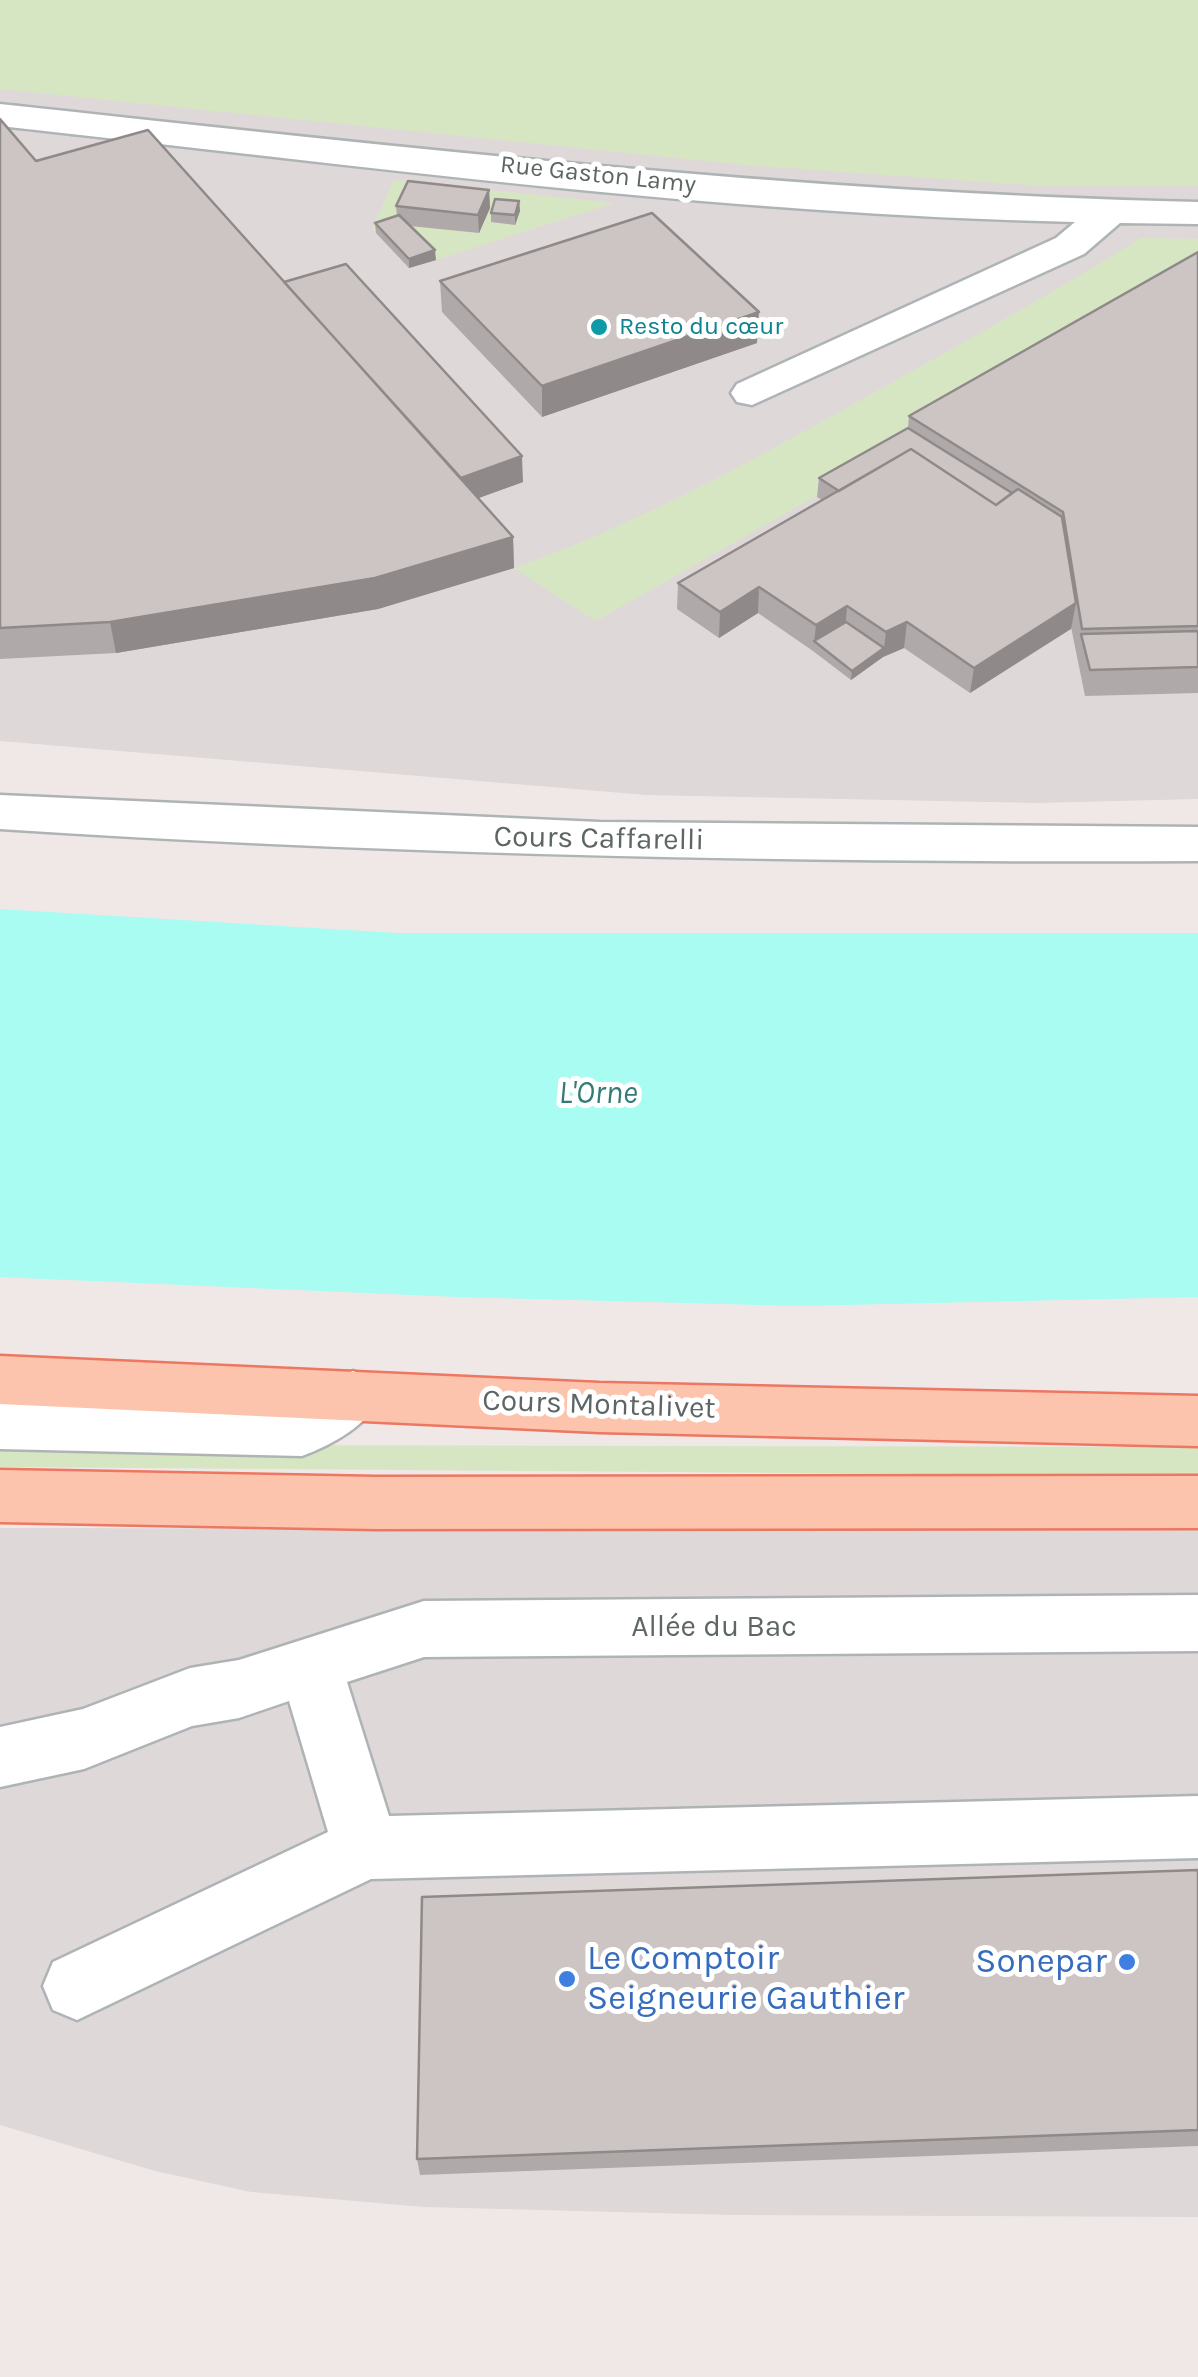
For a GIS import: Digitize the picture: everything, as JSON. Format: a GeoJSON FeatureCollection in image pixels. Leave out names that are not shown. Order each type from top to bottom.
{"type":"FeatureCollection","features":[{"type":"Feature","properties":{"kind":"main road","name":"Cours Montalivet"},"geometry":{"type":"LineString","coordinates":[[0,1380],[898,1417],[1198,1421]]}},
{"type":"Feature","properties":{"kind":"main road"},"geometry":{"type":"LineString","coordinates":[[0,1496],[376,1503],[1198,1502]]}},
{"type":"Feature","properties":{"kind":"street","name":"Rue Gaston Lamy"},"geometry":{"type":"LineString","coordinates":[[0,115],[794,195],[1108,212],[1198,213]]}},
{"type":"Feature","properties":{"kind":"street"},"geometry":{"type":"LineString","coordinates":[[752,393],[1070,246],[1108,212]]}},
{"type":"Feature","properties":{"kind":"street","name":"Cours Caffarelli"},"geometry":{"type":"LineString","coordinates":[[0,812],[264,830],[661,840],[1198,844]]}},
{"type":"Feature","properties":{"kind":"street"},"geometry":{"type":"LineString","coordinates":[[0,1424],[302,1431],[353,1396]]}},
{"type":"Feature","properties":{"kind":"street","name":"Allée du Bac"},"geometry":{"type":"LineString","coordinates":[[0,1758],[84,1739],[190,1697],[239,1689],[424,1629],[1198,1623]]}},
{"type":"Feature","properties":{"kind":"street"},"geometry":{"type":"LineString","coordinates":[[310,1664],[366,1848]]}},
{"type":"Feature","properties":{"kind":"street","name":"Allée du Bac"},"geometry":{"type":"LineString","coordinates":[[0,1795],[61,1784],[204,1724],[239,1689]]}},
{"type":"Feature","properties":{"kind":"street"},"geometry":{"type":"LineString","coordinates":[[77,1986],[366,1848],[1198,1826]]}},
{"type":"Feature","properties":{"kind":"shaded area"},"geometry":{"type":"Polygon","coordinates":[[[0,0],[1198,0],[1198,799],[1037,803],[646,795],[0,741],[0,0]]]}},
{"type":"Feature","properties":{"kind":"shaded area"},"geometry":{"type":"Polygon","coordinates":[[[0,1528],[1198,1530],[1198,2217],[732,2215],[424,2207],[251,2192],[155,2171],[0,2125],[0,1528]]]}},
{"type":"Feature","properties":{"kind":"green space"},"geometry":{"type":"Polygon","coordinates":[[[0,0],[1198,0],[1198,186],[1041,186],[746,165],[0,89],[0,0]]]}},
{"type":"Feature","properties":{"kind":"green space"},"geometry":{"type":"Polygon","coordinates":[[[394,180],[614,203],[436,260],[372,229],[394,180]]]}},
{"type":"Feature","properties":{"kind":"green space"},"geometry":{"type":"Polygon","coordinates":[[[1141,238],[1198,239],[1198,279],[596,621],[514,568],[609,530],[744,464],[1141,238]]]}},
{"type":"Feature","properties":{"kind":"green space"},"geometry":{"type":"Polygon","coordinates":[[[0,1439],[207,1445],[1198,1447],[1198,1476],[0,1467],[0,1439]]]}},
{"type":"Feature","properties":{"kind":"water","name":"L'Orne"},"geometry":{"type":"Polygon","coordinates":[[[0,909],[397,933],[1198,933],[1198,1297],[799,1306],[457,1297],[0,1277],[0,909]]]}},
{"type":"Feature","properties":{"kind":"building"},"geometry":{"type":"Polygon","coordinates":[[[0,119],[36,161],[148,130],[513,537],[375,578],[110,622],[0,628],[0,119]]]}},
{"type":"Feature","properties":{"kind":"building"},"geometry":{"type":"Polygon","coordinates":[[[408,181],[489,190],[478,215],[396,206],[408,181]]]}},
{"type":"Feature","properties":{"kind":"building"},"geometry":{"type":"Polygon","coordinates":[[[495,199],[519,201],[515,215],[491,213],[495,199]]]}},
{"type":"Feature","properties":{"kind":"building","name":"Resto du cœur"},"geometry":{"type":"Polygon","coordinates":[[[652,213],[759,312],[542,386],[440,281],[652,213]]]}},
{"type":"Feature","properties":{"kind":"building"},"geometry":{"type":"Polygon","coordinates":[[[399,215],[435,250],[409,259],[375,223],[399,215]]]}},
{"type":"Feature","properties":{"kind":"building"},"geometry":{"type":"Polygon","coordinates":[[[1198,252],[1198,626],[1082,629],[1063,512],[909,416],[1198,252]]]}},
{"type":"Feature","properties":{"kind":"building"},"geometry":{"type":"Polygon","coordinates":[[[346,264],[522,456],[461,478],[284,282],[346,264]]]}},
{"type":"Feature","properties":{"kind":"building"},"geometry":{"type":"Polygon","coordinates":[[[908,428],[1012,493],[996,505],[911,449],[839,491],[819,478],[908,428]]]}},
{"type":"Feature","properties":{"kind":"building"},"geometry":{"type":"Polygon","coordinates":[[[911,449],[996,505],[1018,489],[1062,517],[1076,603],[974,668],[907,622],[886,632],[847,606],[816,625],[759,587],[720,612],[678,583],[911,449]]]}},
{"type":"Feature","properties":{"kind":"building"},"geometry":{"type":"Polygon","coordinates":[[[846,622],[884,648],[852,671],[814,641],[846,622]]]}},
{"type":"Feature","properties":{"kind":"building"},"geometry":{"type":"Polygon","coordinates":[[[1198,631],[1198,667],[1090,670],[1081,634],[1198,631]]]}},
{"type":"Feature","properties":{"kind":"building"},"geometry":{"type":"Polygon","coordinates":[[[1198,1870],[1198,2130],[417,2159],[422,1897],[1198,1870]]]}},
{"type":"Feature","properties":{"kind":"place","name":"Resto du cœur"},"geometry":{"type":"Point","coordinates":[599,327]}},
{"type":"Feature","properties":{"kind":"place","name":"Sonepar"},"geometry":{"type":"Point","coordinates":[1127,1962]}},
{"type":"Feature","properties":{"kind":"place","name":"Le Comptoir Seigneurie Gauthier"},"geometry":{"type":"Point","coordinates":[567,1979]}}]}
